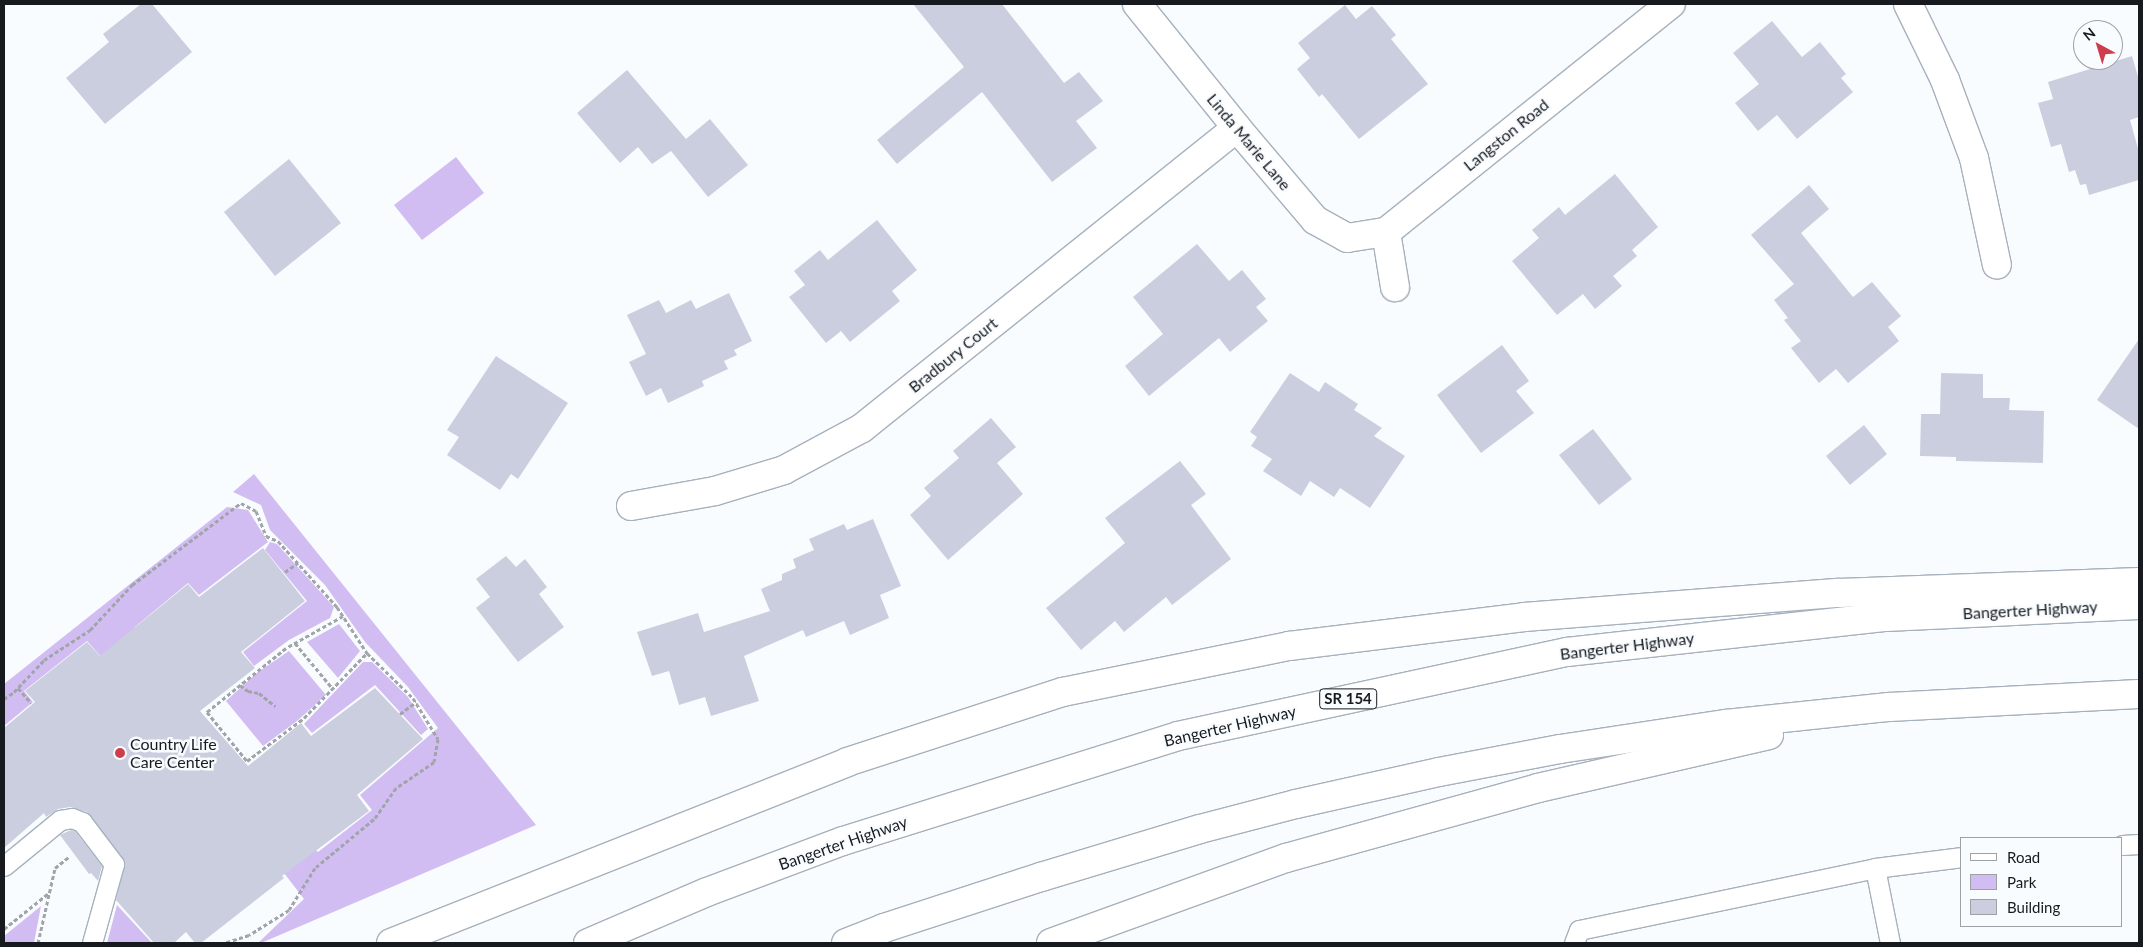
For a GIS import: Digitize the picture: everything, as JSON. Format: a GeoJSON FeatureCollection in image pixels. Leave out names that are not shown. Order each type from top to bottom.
{"type":"FeatureCollection","features":[{"type":"Feature","properties":{"kind":"main road","name":"Linda Marie Lane"},"geometry":{"type":"LineString","coordinates":[[1137,4],[1237,128],[1315,220],[1347,238],[1386,232]]}},
{"type":"Feature","properties":{"kind":"main road","name":"Langston Road"},"geometry":{"type":"LineString","coordinates":[[1386,232],[1671,4]]}},
{"type":"Feature","properties":{"kind":"main road"},"geometry":{"type":"LineString","coordinates":[[1908,4],[1945,80],[1974,158],[1997,265]]}},
{"type":"Feature","properties":{"kind":"main road","name":"Bradbury Court"},"geometry":{"type":"LineString","coordinates":[[632,506],[715,491],[784,470],[862,428],[1237,128]]}},
{"type":"Feature","properties":{"kind":"main road"},"geometry":{"type":"LineString","coordinates":[[1386,232],[1396,288]]}},
{"type":"Feature","properties":{"kind":"main road"},"geometry":{"type":"LineString","coordinates":[[391,943],[846,762],[1072,690],[1289,646],[1524,617],[1839,593],[2139,582]]}},
{"type":"Feature","properties":{"kind":"main road","name":"Bangerter Highway"},"geometry":{"type":"LineString","coordinates":[[588,943],[707,892],[843,840],[1178,736],[1567,652],[1886,617],[2139,604]]}},
{"type":"Feature","properties":{"kind":"main road"},"geometry":{"type":"LineString","coordinates":[[846,943],[884,928],[1120,852],[1267,811],[1373,786],[1560,749],[1726,724],[1889,707],[2139,694]]}},
{"type":"Feature","properties":{"kind":"main road"},"geometry":{"type":"LineString","coordinates":[[1051,943],[1296,855],[1538,788],[1889,707]]}},
{"type":"Feature","properties":{"kind":"lane"},"geometry":{"type":"LineString","coordinates":[[4,866],[60,820],[72,818],[82,822],[114,864],[92,943]]}},
{"type":"Feature","properties":{"kind":"lane"},"geometry":{"type":"LineString","coordinates":[[2123,845],[2139,844]]}},
{"type":"Feature","properties":{"kind":"lane"},"geometry":{"type":"LineString","coordinates":[[1574,943],[1579,930],[1875,868],[1960,857]]}},
{"type":"Feature","properties":{"kind":"lane"},"geometry":{"type":"LineString","coordinates":[[1875,868],[1890,943]]}},
{"type":"Feature","properties":{"kind":"path"},"geometry":{"type":"LineString","coordinates":[[4,699],[18,688],[44,660],[90,630],[132,585],[241,503],[256,511],[266,536],[278,541],[298,563],[343,616],[367,653],[416,702],[438,738],[434,762],[396,788],[374,819],[315,868],[288,910],[249,936],[224,943]]}},
{"type":"Feature","properties":{"kind":"path"},"geometry":{"type":"LineString","coordinates":[[285,572],[298,563]]}},
{"type":"Feature","properties":{"kind":"path"},"geometry":{"type":"LineString","coordinates":[[343,616],[295,643],[208,712],[247,761],[304,718],[367,653]]}},
{"type":"Feature","properties":{"kind":"path"},"geometry":{"type":"LineString","coordinates":[[295,643],[333,688]]}},
{"type":"Feature","properties":{"kind":"path"},"geometry":{"type":"LineString","coordinates":[[240,685],[248,691],[259,693],[275,706]]}},
{"type":"Feature","properties":{"kind":"path"},"geometry":{"type":"LineString","coordinates":[[18,688],[31,703]]}},
{"type":"Feature","properties":{"kind":"path"},"geometry":{"type":"LineString","coordinates":[[400,714],[416,702]]}},
{"type":"Feature","properties":{"kind":"path"},"geometry":{"type":"LineString","coordinates":[[38,943],[55,868],[70,856]]}},
{"type":"Feature","properties":{"kind":"path"},"geometry":{"type":"LineString","coordinates":[[4,929],[51,892]]}},
{"type":"Feature","properties":{"kind":"green space"},"geometry":{"type":"Polygon","coordinates":[[[456,157],[484,193],[422,240],[394,205],[456,157]]]}},
{"type":"Feature","properties":{"kind":"green space"},"geometry":{"type":"Polygon","coordinates":[[[254,474],[536,825],[261,943],[258,943],[304,899],[277,864],[306,840],[318,852],[372,810],[360,795],[438,728],[408,687],[365,642],[325,585],[270,530],[261,505],[233,492],[254,474]]]}},
{"type":"Feature","properties":{"kind":"green space"},"geometry":{"type":"Polygon","coordinates":[[[227,507],[248,510],[268,542],[199,595],[188,583],[135,627],[111,668],[87,641],[24,691],[33,702],[4,726],[4,684],[227,507]]]}},
{"type":"Feature","properties":{"kind":"green space"},"geometry":{"type":"Polygon","coordinates":[[[270,542],[277,544],[334,607],[330,618],[289,640],[254,666],[243,652],[307,601],[265,550],[270,542]]]}},
{"type":"Feature","properties":{"kind":"green space"},"geometry":{"type":"Polygon","coordinates":[[[339,624],[360,651],[338,678],[307,642],[339,624]]]}},
{"type":"Feature","properties":{"kind":"green space"},"geometry":{"type":"Polygon","coordinates":[[[289,651],[326,695],[297,721],[263,746],[226,701],[258,672],[289,651]]]}},
{"type":"Feature","properties":{"kind":"green space"},"geometry":{"type":"Polygon","coordinates":[[[363,662],[372,662],[408,697],[428,729],[421,735],[375,685],[312,733],[304,724],[363,662]]]}},
{"type":"Feature","properties":{"kind":"green space"},"geometry":{"type":"Polygon","coordinates":[[[117,905],[152,943],[107,943],[117,905]]]}},
{"type":"Feature","properties":{"kind":"green space"},"geometry":{"type":"Polygon","coordinates":[[[41,906],[34,943],[4,943],[4,936],[41,906]]]}},
{"type":"Feature","properties":{"kind":"building"},"geometry":{"type":"Polygon","coordinates":[[[141,4],[152,4],[192,52],[105,124],[66,78],[109,42],[103,34],[141,4]]]}},
{"type":"Feature","properties":{"kind":"building"},"geometry":{"type":"Polygon","coordinates":[[[913,4],[1002,4],[1064,83],[1079,72],[1103,101],[1076,121],[1097,148],[1052,182],[982,92],[897,164],[877,140],[964,67],[913,4]]]}},
{"type":"Feature","properties":{"kind":"building"},"geometry":{"type":"Polygon","coordinates":[[[1345,5],[1356,19],[1372,6],[1396,35],[1391,39],[1428,84],[1359,139],[1322,94],[1319,97],[1297,69],[1310,58],[1298,43],[1345,5]]]}},
{"type":"Feature","properties":{"kind":"building"},"geometry":{"type":"Polygon","coordinates":[[[1772,21],[1802,57],[1820,42],[1846,74],[1841,78],[1853,92],[1797,139],[1777,115],[1758,131],[1735,103],[1759,84],[1733,53],[1772,21]]]}},
{"type":"Feature","properties":{"kind":"building"},"geometry":{"type":"Polygon","coordinates":[[[2132,56],[2139,80],[2139,117],[2130,120],[2139,152],[2139,180],[2089,195],[2086,184],[2080,185],[2075,170],[2069,172],[2061,144],[2051,147],[2038,103],[2053,99],[2048,82],[2087,70],[2123,70],[2123,59],[2132,56]]]}},
{"type":"Feature","properties":{"kind":"building"},"geometry":{"type":"Polygon","coordinates":[[[627,70],[686,139],[710,119],[748,165],[708,197],[671,151],[652,164],[638,147],[620,163],[577,113],[627,70]]]}},
{"type":"Feature","properties":{"kind":"building"},"geometry":{"type":"Polygon","coordinates":[[[289,159],[341,223],[275,276],[224,212],[289,159]]]}},
{"type":"Feature","properties":{"kind":"building"},"geometry":{"type":"Polygon","coordinates":[[[1615,174],[1658,227],[1632,250],[1637,256],[1613,276],[1622,286],[1595,309],[1583,294],[1557,315],[1512,261],[1539,238],[1532,230],[1559,207],[1565,215],[1615,174]]]}},
{"type":"Feature","properties":{"kind":"building"},"geometry":{"type":"Polygon","coordinates":[[[1809,185],[1829,209],[1801,233],[1853,297],[1872,282],[1901,316],[1888,327],[1899,341],[1848,383],[1836,369],[1819,383],[1791,348],[1801,341],[1784,320],[1788,318],[1774,300],[1794,284],[1751,235],[1809,185]]]}},
{"type":"Feature","properties":{"kind":"building"},"geometry":{"type":"Polygon","coordinates":[[[877,220],[917,270],[892,291],[900,301],[850,342],[841,331],[826,343],[789,297],[805,285],[794,271],[820,250],[828,260],[877,220]]]}},
{"type":"Feature","properties":{"kind":"building"},"geometry":{"type":"Polygon","coordinates":[[[1197,244],[1229,281],[1242,270],[1266,299],[1256,307],[1268,321],[1230,352],[1219,338],[1149,396],[1125,366],[1163,334],[1133,297],[1197,244]]]}},
{"type":"Feature","properties":{"kind":"building"},"geometry":{"type":"Polygon","coordinates":[[[729,293],[752,341],[734,350],[737,355],[724,361],[728,369],[702,381],[704,386],[668,403],[661,388],[646,396],[629,362],[646,354],[627,315],[659,300],[666,313],[691,300],[696,309],[729,293]]]}},
{"type":"Feature","properties":{"kind":"building"},"geometry":{"type":"Polygon","coordinates":[[[2139,339],[2139,429],[2097,400],[2139,339]]]}},
{"type":"Feature","properties":{"kind":"building"},"geometry":{"type":"Polygon","coordinates":[[[1502,345],[1529,381],[1516,391],[1534,413],[1481,453],[1437,395],[1502,345]]]}},
{"type":"Feature","properties":{"kind":"building"},"geometry":{"type":"Polygon","coordinates":[[[496,356],[568,403],[518,479],[511,474],[500,490],[447,455],[459,437],[447,430],[496,356]]]}},
{"type":"Feature","properties":{"kind":"building"},"geometry":{"type":"Polygon","coordinates":[[[1290,373],[1319,392],[1325,382],[1358,404],[1354,410],[1382,428],[1374,436],[1405,456],[1370,508],[1340,488],[1334,497],[1310,481],[1301,496],[1263,471],[1272,459],[1251,446],[1257,437],[1250,432],[1290,373]]]}},
{"type":"Feature","properties":{"kind":"building"},"geometry":{"type":"Polygon","coordinates":[[[1941,373],[1983,374],[1983,398],[2010,398],[2009,410],[2044,411],[2043,463],[1956,461],[1956,457],[1920,456],[1921,414],[1940,414],[1941,373]]]}},
{"type":"Feature","properties":{"kind":"building"},"geometry":{"type":"Polygon","coordinates":[[[991,418],[1016,447],[997,463],[1023,494],[948,560],[910,515],[931,496],[924,488],[959,458],[953,451],[991,418]]]}},
{"type":"Feature","properties":{"kind":"building"},"geometry":{"type":"Polygon","coordinates":[[[1864,425],[1887,454],[1850,485],[1826,456],[1864,425]]]}},
{"type":"Feature","properties":{"kind":"building"},"geometry":{"type":"Polygon","coordinates":[[[1593,429],[1632,479],[1599,505],[1559,455],[1593,429]]]}},
{"type":"Feature","properties":{"kind":"building"},"geometry":{"type":"Polygon","coordinates":[[[1180,461],[1206,494],[1191,505],[1231,559],[1172,605],[1166,597],[1124,632],[1115,621],[1081,650],[1046,608],[1125,543],[1105,518],[1180,461]]]}},
{"type":"Feature","properties":{"kind":"building"},"geometry":{"type":"Polygon","coordinates":[[[873,519],[901,586],[880,595],[889,618],[850,635],[844,621],[806,637],[803,630],[744,656],[759,701],[711,716],[705,697],[679,705],[669,671],[652,676],[637,632],[698,613],[704,632],[770,611],[761,589],[782,580],[782,574],[796,568],[793,559],[814,550],[809,539],[844,524],[847,530],[873,519]]]}},
{"type":"Feature","properties":{"kind":"building","name":"Country Life Care Center"},"geometry":{"type":"Polygon","coordinates":[[[263,548],[305,601],[241,652],[255,668],[200,711],[248,766],[301,723],[311,736],[375,688],[423,739],[357,795],[369,811],[282,876],[284,878],[201,943],[195,943],[186,932],[174,943],[154,943],[116,900],[125,861],[87,812],[70,807],[58,809],[46,817],[44,813],[4,848],[4,728],[35,702],[25,691],[87,642],[100,656],[188,584],[199,597],[263,548]]]}},
{"type":"Feature","properties":{"kind":"building"},"geometry":{"type":"Polygon","coordinates":[[[506,556],[516,567],[525,559],[547,587],[539,594],[564,627],[518,662],[476,608],[490,597],[476,579],[506,556]]]}},
{"type":"Feature","properties":{"kind":"building"},"geometry":{"type":"Polygon","coordinates":[[[71,830],[75,831],[102,866],[98,881],[91,873],[89,874],[60,835],[71,830]]]}},
{"type":"Feature","properties":{"kind":"place","name":"Country Life Care Center"},"geometry":{"type":"Point","coordinates":[120,753]}}]}
